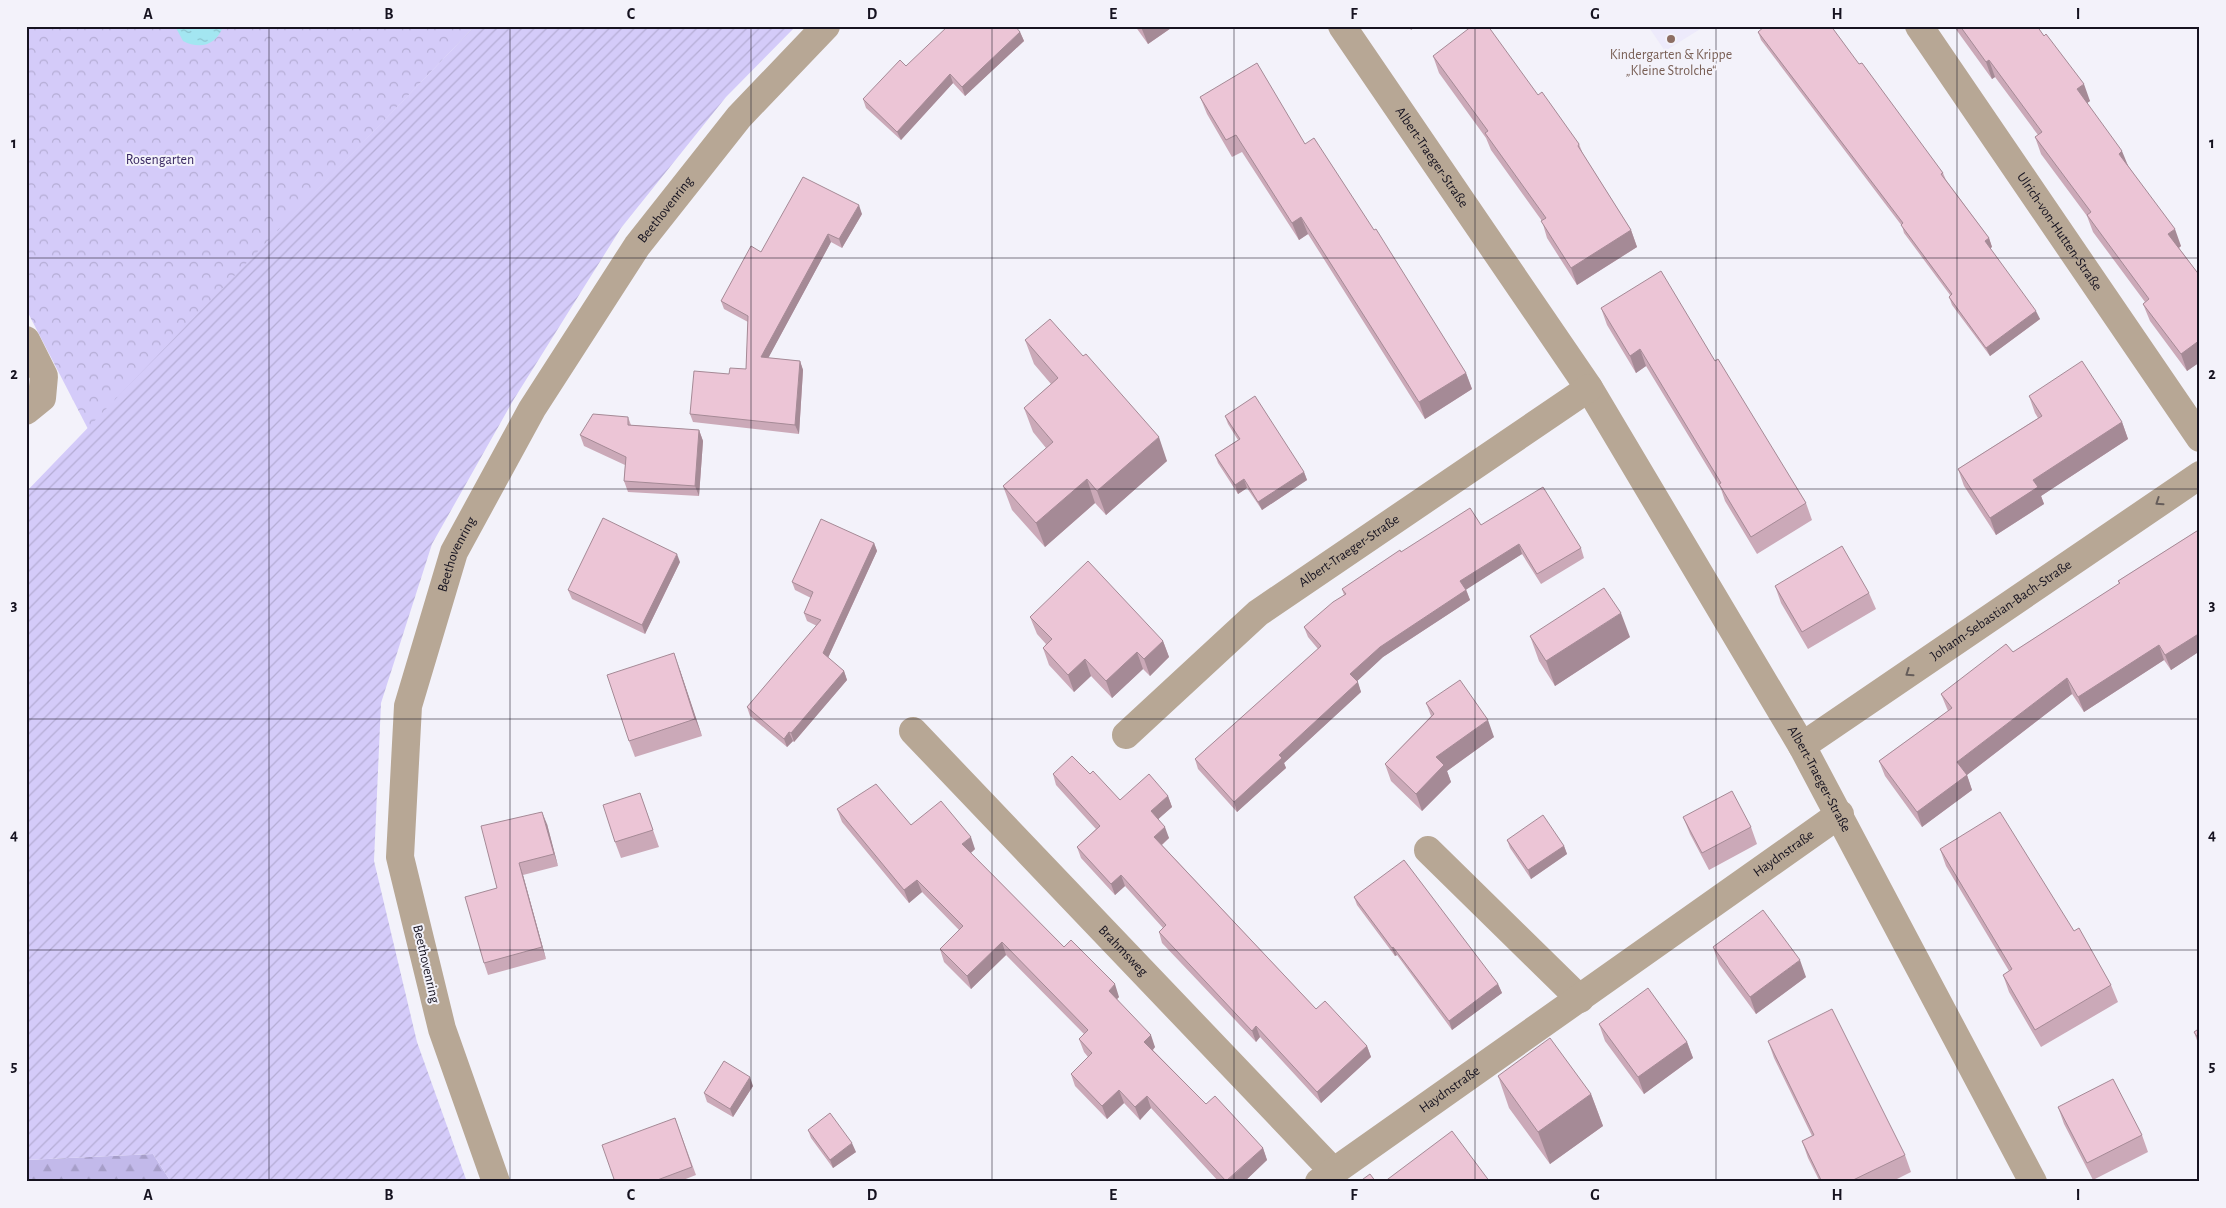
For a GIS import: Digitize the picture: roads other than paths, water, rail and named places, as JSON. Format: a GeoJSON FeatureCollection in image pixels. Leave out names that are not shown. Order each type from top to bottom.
{"type":"FeatureCollection","features":[{"type":"Feature","properties":{"kind":"street","name":"Beethovenring"},"geometry":{"type":"LineString","coordinates":[[496,1182],[442,1030],[400,857],[408,706],[454,552],[532,409],[637,246],[739,117],[826,26]]}},
{"type":"Feature","properties":{"kind":"street","name":"Albert-Traeger-Straße"},"geometry":{"type":"LineString","coordinates":[[1342,26],[1588,388],[1802,746],[1840,814],[2033,1182]]}},
{"type":"Feature","properties":{"kind":"street","name":"Ulrich-von-Hutten-Straße"},"geometry":{"type":"LineString","coordinates":[[1919,26],[2200,438]]}},
{"type":"Feature","properties":{"kind":"street"},"geometry":{"type":"LineString","coordinates":[[26,340],[44,376],[42,398],[26,411]]}},
{"type":"Feature","properties":{"kind":"street","name":"Albert-Traeger-Straße"},"geometry":{"type":"LineString","coordinates":[[1126,735],[1258,613],[1588,388]]}},
{"type":"Feature","properties":{"kind":"street","name":"Johann-Sebastian-Bach-Straße"},"geometry":{"type":"LineString","coordinates":[[1802,746],[2200,475]]}},
{"type":"Feature","properties":{"kind":"street","name":"Brahmsweg"},"geometry":{"type":"LineString","coordinates":[[913,731],[1326,1176]]}},
{"type":"Feature","properties":{"kind":"street","name":"Haydnstraße"},"geometry":{"type":"LineString","coordinates":[[1326,1176],[1580,999],[1840,814]]}},
{"type":"Feature","properties":{"kind":"street"},"geometry":{"type":"LineString","coordinates":[[1428,850],[1580,999]]}},
{"type":"Feature","properties":{"kind":"water"},"geometry":{"type":"Polygon","coordinates":[[[175,26],[223,26],[217,38],[207,44],[196,45],[183,41],[175,26]]]}},
{"type":"Feature","properties":{"kind":"place","name":"Kindergarten & Krippe „Kleine Strolche“"},"geometry":{"type":"Point","coordinates":[1671,39]}},
{"type":"Feature","properties":{"kind":"park label","name":"Rosengarten"},"geometry":{"type":"Point","coordinates":[160,160]}}]}
